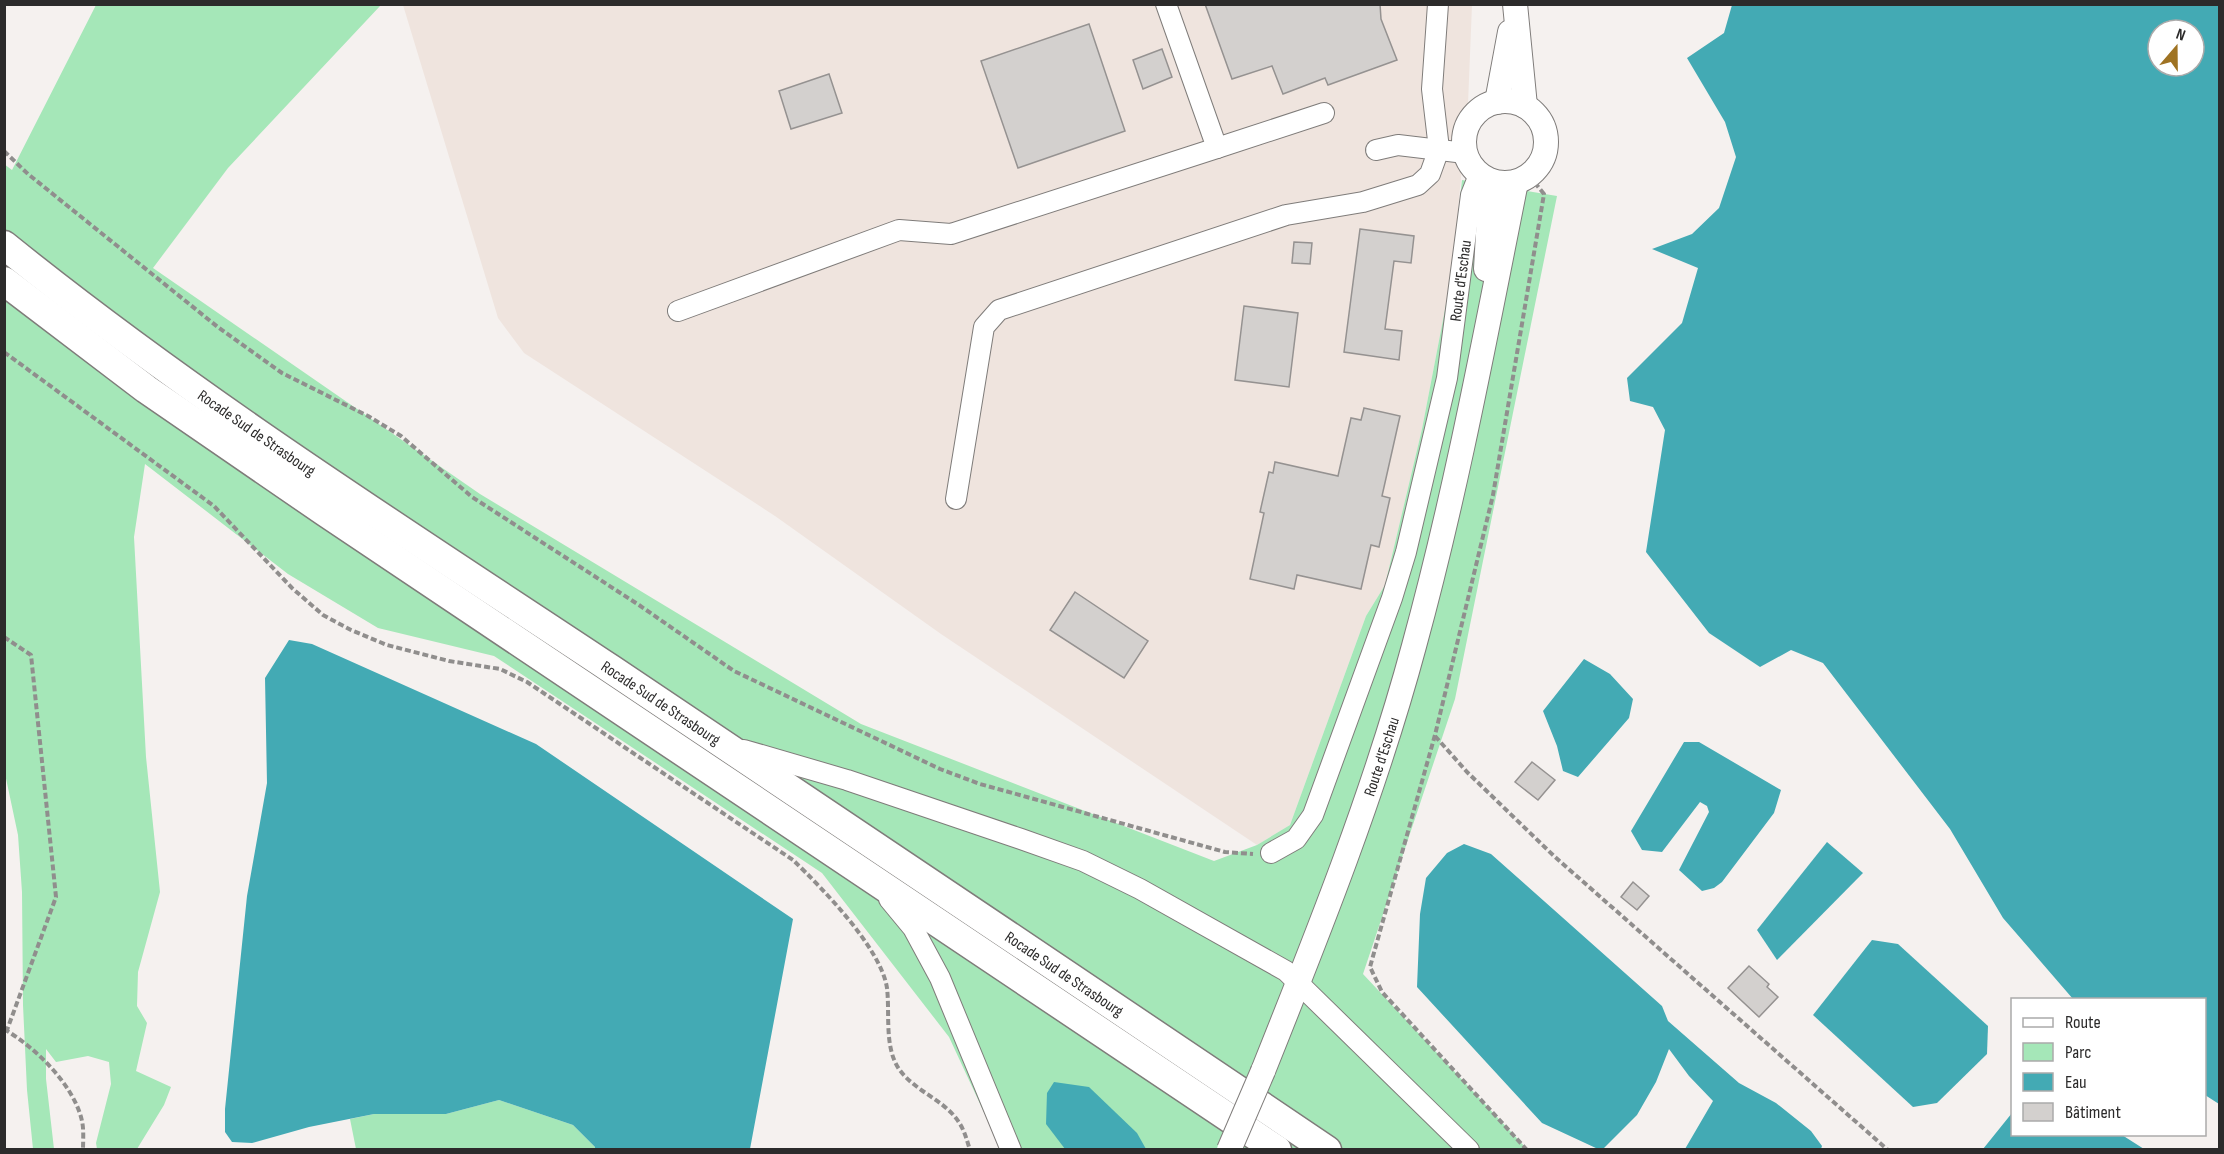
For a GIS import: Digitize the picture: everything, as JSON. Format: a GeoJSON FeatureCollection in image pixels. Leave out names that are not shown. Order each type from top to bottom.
{"type":"FeatureCollection","features":[{"type":"Feature","properties":{"kind":"highway","name":"Rocade Sud de Strasbourg"},"geometry":{"type":"LineString","coordinates":[[4,244],[63,292],[167,369],[399,528],[1327,1149]]}},
{"type":"Feature","properties":{"kind":"highway","name":"Rocade Sud de Strasbourg"},"geometry":{"type":"LineString","coordinates":[[4,281],[146,389],[335,518],[1277,1149]]}},
{"type":"Feature","properties":{"kind":"main road"},"geometry":{"type":"LineString","coordinates":[[1497,102],[1515,5]]}},
{"type":"Feature","properties":{"kind":"main road"},"geometry":{"type":"LineString","coordinates":[[1515,5],[1525,106]]}},
{"type":"Feature","properties":{"kind":"main road"},"geometry":{"type":"LineString","coordinates":[[1506,101],[1525,106],[1536,115],[1543,127],[1546,140],[1545,154],[1539,166],[1523,179],[1503,184],[1485,178],[1470,165],[1465,153],[1464,139],[1467,126],[1479,111],[1497,102],[1506,101]]}},
{"type":"Feature","properties":{"kind":"main road","name":"Route d'Eschau"},"geometry":{"type":"LineString","coordinates":[[1482,347],[1485,178]]}},
{"type":"Feature","properties":{"kind":"main road","name":"Route d'Eschau"},"geometry":{"type":"LineString","coordinates":[[1229,1149],[1298,983],[1373,784],[1414,647],[1449,512],[1482,347],[1523,179]]}},
{"type":"Feature","properties":{"kind":"street"},"geometry":{"type":"LineString","coordinates":[[1166,4],[1217,148]]}},
{"type":"Feature","properties":{"kind":"street"},"geometry":{"type":"LineString","coordinates":[[956,499],[984,327],[999,310],[1286,215],[1363,202],[1418,185],[1430,174],[1438,149],[1432,89],[1438,4]]}},
{"type":"Feature","properties":{"kind":"street"},"geometry":{"type":"LineString","coordinates":[[678,311],[899,230],[951,234],[1324,113]]}},
{"type":"Feature","properties":{"kind":"street"},"geometry":{"type":"LineString","coordinates":[[1376,150],[1398,145],[1465,153]]}},
{"type":"Feature","properties":{"kind":"street","name":"Route d'Eschau"},"geometry":{"type":"LineString","coordinates":[[1271,853],[1296,839],[1313,815],[1392,598],[1447,378],[1471,195],[1485,178]]}},
{"type":"Feature","properties":{"kind":"street"},"geometry":{"type":"LineString","coordinates":[[719,741],[847,780],[1083,861],[1151,894],[1286,972],[1469,1149]]}},
{"type":"Feature","properties":{"kind":"street"},"geometry":{"type":"LineString","coordinates":[[849,862],[893,902],[913,928],[940,978],[1011,1149]]}},
{"type":"Feature","properties":{"kind":"path"},"geometry":{"type":"LineString","coordinates":[[4,151],[28,174],[228,335],[282,373],[368,416],[401,436],[472,496],[639,605],[734,671],[940,770],[980,784],[1225,852],[1249,855],[1271,853]]}},
{"type":"Feature","properties":{"kind":"path"},"geometry":{"type":"LineString","coordinates":[[1523,179],[1544,194],[1493,495],[1435,735],[1370,967],[1382,992],[1527,1149]]}},
{"type":"Feature","properties":{"kind":"path"},"geometry":{"type":"LineString","coordinates":[[4,352],[214,506],[292,588],[323,615],[387,645],[449,661],[500,669],[527,682],[793,860],[822,888],[878,962],[886,987],[890,1045],[898,1068],[914,1085],[960,1123],[970,1149]]}},
{"type":"Feature","properties":{"kind":"path"},"geometry":{"type":"LineString","coordinates":[[4,637],[32,655],[56,897],[6,1030],[64,1080],[82,1121],[83,1149]]}},
{"type":"Feature","properties":{"kind":"path"},"geometry":{"type":"LineString","coordinates":[[1435,735],[1467,772],[1555,857],[1888,1149]]}},
{"type":"Feature","properties":{"kind":"shaded area"},"geometry":{"type":"Polygon","coordinates":[[[403,5],[1472,5],[1468,104],[1452,273],[1422,429],[1385,585],[1366,616],[1290,825],[1257,845],[941,634],[775,516],[524,353],[498,318],[403,5]]]}},
{"type":"Feature","properties":{"kind":"green space"},"geometry":{"type":"Polygon","coordinates":[[[96,5],[381,5],[228,168],[153,268],[480,494],[861,724],[1214,861],[1257,845],[1290,825],[1366,616],[1385,585],[1422,429],[1452,273],[1462,180],[1557,196],[1455,699],[1363,974],[1527,1149],[1001,1149],[949,1037],[822,873],[494,656],[378,628],[288,574],[145,464],[134,537],[146,757],[160,892],[138,972],[137,1006],[147,1023],[136,1071],[171,1087],[164,1105],[137,1149],[97,1149],[96,1143],[111,1084],[109,1062],[88,1056],[56,1062],[46,1049],[46,1079],[54,1149],[33,1149],[27,1090],[23,1005],[22,892],[18,835],[4,769],[4,164],[12,170],[96,5]]]}},
{"type":"Feature","properties":{"kind":"green space"},"geometry":{"type":"Polygon","coordinates":[[[499,1100],[573,1125],[595,1149],[356,1149],[350,1119],[374,1114],[446,1114],[499,1100]]]}},
{"type":"Feature","properties":{"kind":"water"},"geometry":{"type":"Polygon","coordinates":[[[1732,5],[2219,5],[2219,1104],[2206,1096],[2206,998],[2072,998],[2003,918],[1950,829],[1823,663],[1791,650],[1760,667],[1709,633],[1646,552],[1665,430],[1653,407],[1630,401],[1627,378],[1682,323],[1698,268],[1652,249],[1692,234],[1719,208],[1736,157],[1725,122],[1687,58],[1724,33],[1732,5]]]}},
{"type":"Feature","properties":{"kind":"water"},"geometry":{"type":"Polygon","coordinates":[[[289,640],[312,644],[536,744],[793,919],[750,1149],[595,1149],[573,1125],[499,1100],[446,1114],[374,1114],[309,1127],[252,1143],[232,1142],[225,1132],[225,1109],[247,896],[267,783],[265,678],[289,640]]]}},
{"type":"Feature","properties":{"kind":"water"},"geometry":{"type":"Polygon","coordinates":[[[1584,659],[1610,674],[1633,699],[1629,718],[1578,777],[1563,771],[1557,746],[1543,711],[1584,659]]]}},
{"type":"Feature","properties":{"kind":"water"},"geometry":{"type":"Polygon","coordinates":[[[1684,742],[1699,742],[1781,790],[1774,813],[1722,882],[1714,888],[1702,891],[1679,870],[1709,812],[1707,806],[1700,802],[1662,852],[1642,850],[1631,831],[1684,742]]]}},
{"type":"Feature","properties":{"kind":"water"},"geometry":{"type":"Polygon","coordinates":[[[1827,842],[1863,873],[1777,960],[1757,930],[1827,842]]]}},
{"type":"Feature","properties":{"kind":"water"},"geometry":{"type":"Polygon","coordinates":[[[1464,844],[1491,854],[1662,1006],[1668,1021],[1739,1083],[1776,1103],[1811,1131],[1822,1146],[1821,1149],[1685,1149],[1713,1101],[1689,1076],[1669,1049],[1656,1082],[1637,1115],[1603,1149],[1598,1149],[1542,1123],[1417,987],[1420,914],[1426,878],[1447,853],[1464,844]]]}},
{"type":"Feature","properties":{"kind":"water"},"geometry":{"type":"Polygon","coordinates":[[[1872,940],[1898,944],[1988,1026],[1987,1054],[1937,1103],[1913,1107],[1813,1015],[1872,940]]]}},
{"type":"Feature","properties":{"kind":"water"},"geometry":{"type":"Polygon","coordinates":[[[1054,1082],[1089,1087],[1137,1133],[1146,1149],[1065,1149],[1046,1124],[1047,1093],[1054,1082]]]}},
{"type":"Feature","properties":{"kind":"water"},"geometry":{"type":"Polygon","coordinates":[[[2011,1114],[2011,1136],[2124,1136],[2144,1149],[1983,1149],[2011,1114]]]}},
{"type":"Feature","properties":{"kind":"building"},"geometry":{"type":"Polygon","coordinates":[[[1205,4],[1380,4],[1381,19],[1397,60],[1328,85],[1325,78],[1283,94],[1272,66],[1232,79],[1205,4]]]}},
{"type":"Feature","properties":{"kind":"building"},"geometry":{"type":"Polygon","coordinates":[[[1089,24],[1125,131],[1018,168],[981,61],[1089,24]]]}},
{"type":"Feature","properties":{"kind":"building"},"geometry":{"type":"Polygon","coordinates":[[[1162,49],[1172,77],[1143,89],[1133,60],[1162,49]]]}},
{"type":"Feature","properties":{"kind":"building"},"geometry":{"type":"Polygon","coordinates":[[[829,74],[842,113],[791,129],[779,91],[829,74]]]}},
{"type":"Feature","properties":{"kind":"building"},"geometry":{"type":"Polygon","coordinates":[[[1360,229],[1414,236],[1411,263],[1394,261],[1385,329],[1402,331],[1399,360],[1344,352],[1360,229]]]}},
{"type":"Feature","properties":{"kind":"building"},"geometry":{"type":"Polygon","coordinates":[[[1294,242],[1312,243],[1310,264],[1292,263],[1294,242]]]}},
{"type":"Feature","properties":{"kind":"building"},"geometry":{"type":"Polygon","coordinates":[[[1244,306],[1298,313],[1289,387],[1235,380],[1244,306]]]}},
{"type":"Feature","properties":{"kind":"building"},"geometry":{"type":"Polygon","coordinates":[[[1364,408],[1400,416],[1382,496],[1390,498],[1379,547],[1371,545],[1361,589],[1297,575],[1294,589],[1250,579],[1264,513],[1260,512],[1269,472],[1273,473],[1275,462],[1338,476],[1351,418],[1361,420],[1364,408]]]}},
{"type":"Feature","properties":{"kind":"building"},"geometry":{"type":"Polygon","coordinates":[[[1075,592],[1148,641],[1124,678],[1050,630],[1075,592]]]}},
{"type":"Feature","properties":{"kind":"building"},"geometry":{"type":"Polygon","coordinates":[[[1532,762],[1555,780],[1538,800],[1515,782],[1532,762]]]}},
{"type":"Feature","properties":{"kind":"building"},"geometry":{"type":"Polygon","coordinates":[[[1633,882],[1649,896],[1637,910],[1621,897],[1633,882]]]}},
{"type":"Feature","properties":{"kind":"building"},"geometry":{"type":"Polygon","coordinates":[[[1749,966],[1769,984],[1767,987],[1778,997],[1759,1017],[1728,988],[1749,966]]]}}]}
